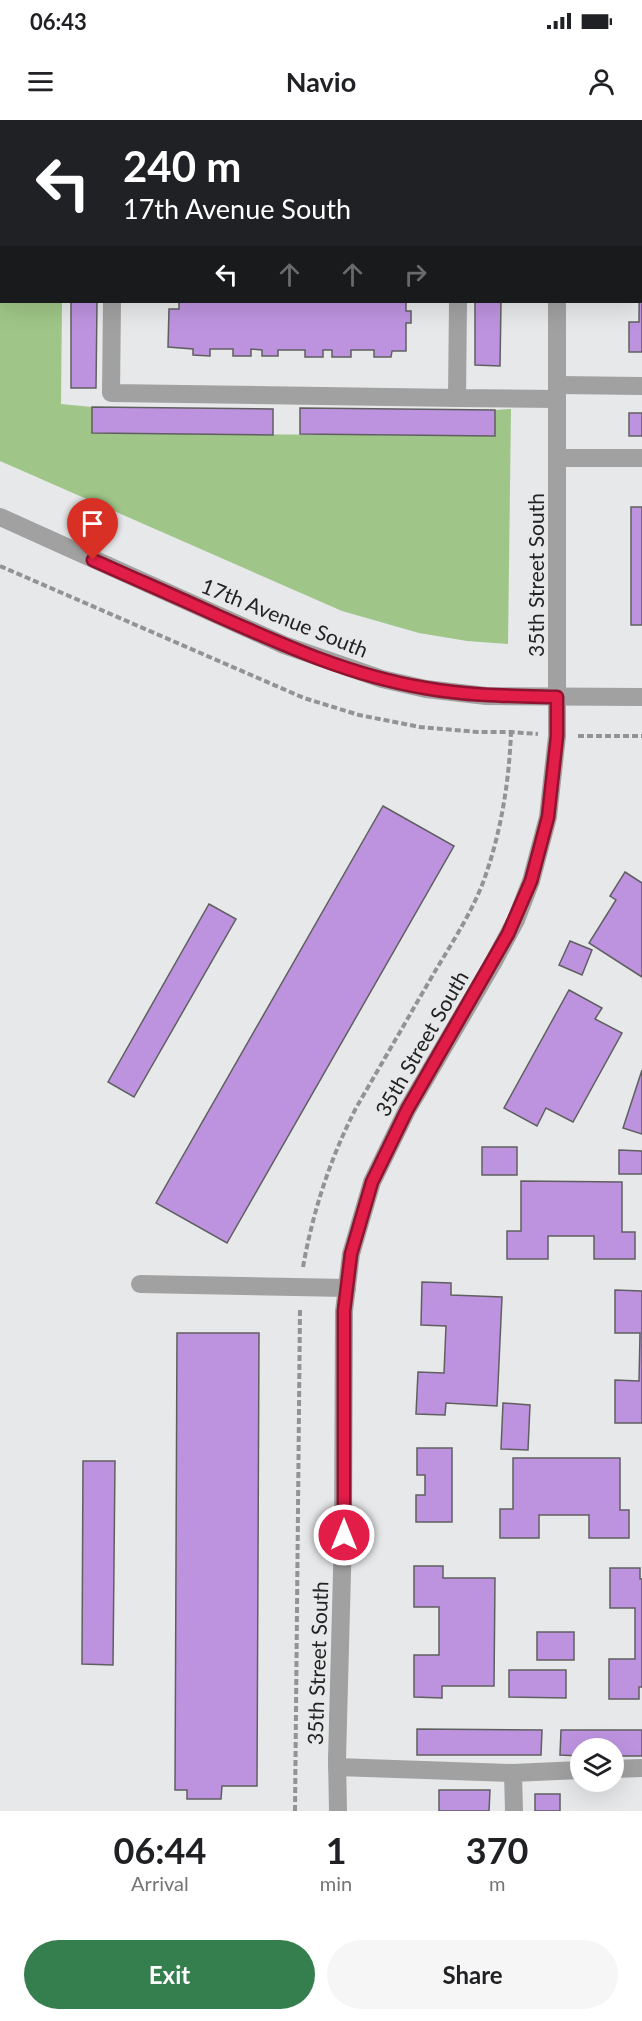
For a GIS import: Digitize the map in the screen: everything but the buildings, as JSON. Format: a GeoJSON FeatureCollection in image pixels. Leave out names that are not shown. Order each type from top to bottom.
{"type":"FeatureCollection","features":[{"type":"Feature","properties":{"kind":"street"},"geometry":{"type":"LineString","coordinates":[[112,303],[111,393],[457,398],[642,386]]}},
{"type":"Feature","properties":{"kind":"street"},"geometry":{"type":"LineString","coordinates":[[457,398],[458,303]]}},
{"type":"Feature","properties":{"kind":"street","name":"35th Street South"},"geometry":{"type":"LineString","coordinates":[[338,1811],[337,1767],[344,1535],[344,1311],[351,1254],[372,1182],[407,1110],[507,937],[531,881],[548,817],[557,736],[557,303]]}},
{"type":"Feature","properties":{"kind":"street"},"geometry":{"type":"LineString","coordinates":[[557,458],[642,458]]}},
{"type":"Feature","properties":{"kind":"street","name":"17th Avenue South"},"geometry":{"type":"LineString","coordinates":[[0,517],[284,645],[382,679],[486,696],[642,697]]}},
{"type":"Feature","properties":{"kind":"street"},"geometry":{"type":"LineString","coordinates":[[140,1284],[347,1288]]}},
{"type":"Feature","properties":{"kind":"street"},"geometry":{"type":"LineString","coordinates":[[337,1767],[513,1773],[570,1770]]}},
{"type":"Feature","properties":{"kind":"street"},"geometry":{"type":"LineString","coordinates":[[624,1769],[642,1768]]}},
{"type":"Feature","properties":{"kind":"street"},"geometry":{"type":"LineString","coordinates":[[513,1773],[514,1811]]}},
{"type":"Feature","properties":{"kind":"path"},"geometry":{"type":"LineString","coordinates":[[0,566],[304,698],[359,715],[420,727],[477,732],[511,732]]}},
{"type":"Feature","properties":{"kind":"green space"},"geometry":{"type":"Polygon","coordinates":[[[0,303],[62,303],[61,404],[92,407],[92,433],[494,436],[495,410],[511,409],[508,644],[467,641],[419,633],[342,611],[0,461],[0,303]]]}},
{"type":"Feature","properties":{"kind":"route"},"geometry":{"type":"LineString","coordinates":[[93,560],[284,645],[382,679],[486,696],[557,697],[553,785],[548,817],[531,881],[516,920],[407,1110],[372,1182],[351,1254],[344,1311],[344,1535]]}}]}
